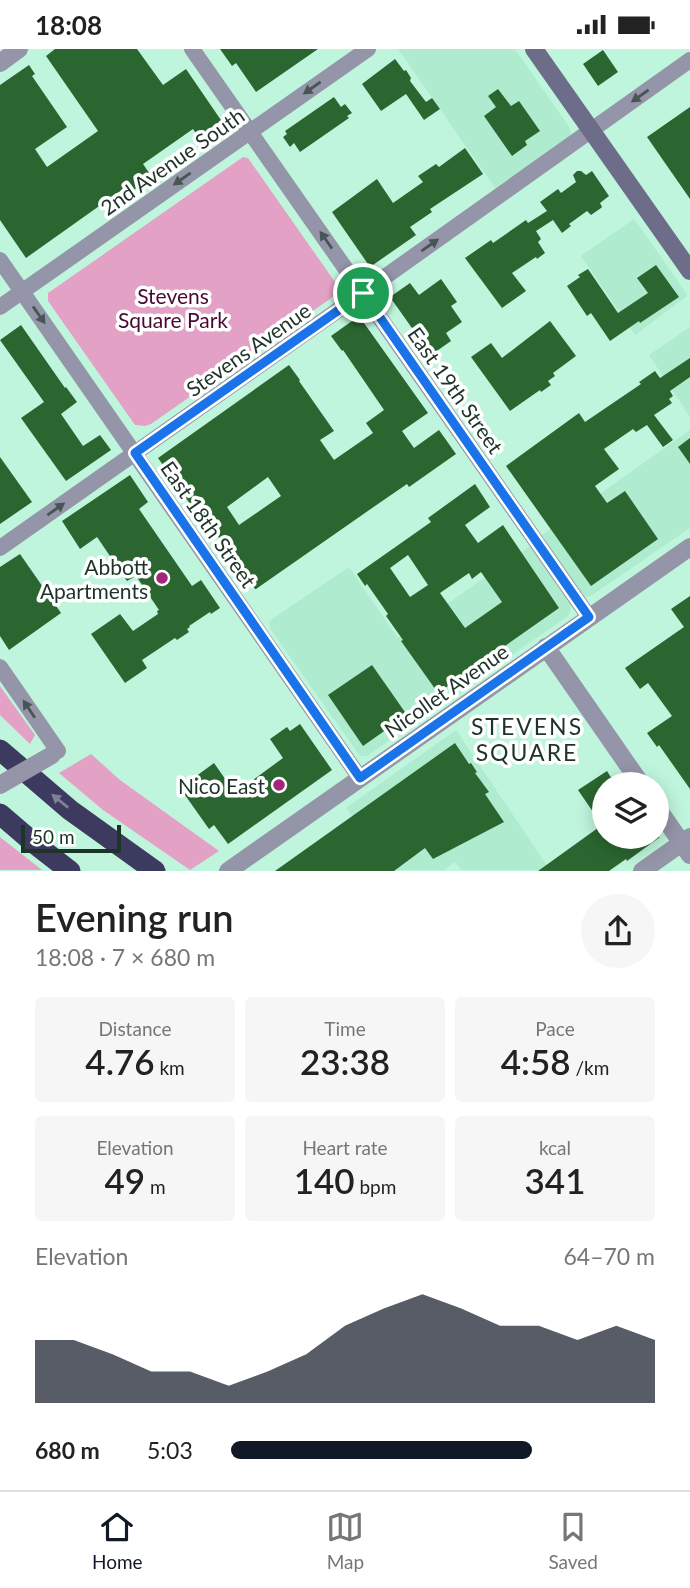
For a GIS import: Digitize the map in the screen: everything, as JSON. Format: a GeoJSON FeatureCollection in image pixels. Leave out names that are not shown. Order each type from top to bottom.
{"type":"FeatureCollection","features":[{"type":"Feature","properties":{"kind":"highway"},"geometry":{"type":"LineString","coordinates":[[0,750],[70,810],[155,870]]}},
{"type":"Feature","properties":{"kind":"highway"},"geometry":{"type":"LineString","coordinates":[[0,814],[70,870]]}},
{"type":"Feature","properties":{"kind":"main road"},"geometry":{"type":"LineString","coordinates":[[534,49],[690,271]]}},
{"type":"Feature","properties":{"kind":"street"},"geometry":{"type":"LineString","coordinates":[[0,63],[19,49]]}},
{"type":"Feature","properties":{"kind":"street","name":"East 19th Street"},"geometry":{"type":"LineString","coordinates":[[192,49],[589,617]]}},
{"type":"Feature","properties":{"kind":"street","name":"2nd Avenue South"},"geometry":{"type":"LineString","coordinates":[[0,307],[368,49]]}},
{"type":"Feature","properties":{"kind":"street","name":"Stevens Avenue"},"geometry":{"type":"LineString","coordinates":[[0,548],[690,61]]}},
{"type":"Feature","properties":{"kind":"street","name":"East 18th Street"},"geometry":{"type":"LineString","coordinates":[[0,260],[360,778]]}},
{"type":"Feature","properties":{"kind":"street","name":"Nicollet Avenue"},"geometry":{"type":"LineString","coordinates":[[230,869],[690,547]]}},
{"type":"Feature","properties":{"kind":"street"},"geometry":{"type":"LineString","coordinates":[[546,647],[632,772]]}},
{"type":"Feature","properties":{"kind":"street"},"geometry":{"type":"LineString","coordinates":[[0,667],[55,753],[0,785]]}},
{"type":"Feature","properties":{"kind":"street"},"geometry":{"type":"LineString","coordinates":[[642,870],[687,845],[669,822]]}},
{"type":"Feature","properties":{"kind":"shaded area"},"geometry":{"type":"Polygon","coordinates":[[[398,49],[515,49],[570,128],[569,139],[495,188],[398,49]]]}},
{"type":"Feature","properties":{"kind":"shaded area"},"geometry":{"type":"Polygon","coordinates":[[[634,219],[687,296],[635,335],[581,256],[634,219]]]}},
{"type":"Feature","properties":{"kind":"shaded area"},"geometry":{"type":"Polygon","coordinates":[[[690,327],[690,417],[649,355],[690,327]]]}},
{"type":"Feature","properties":{"kind":"shaded area"},"geometry":{"type":"Polygon","coordinates":[[[690,430],[690,528],[591,596],[584,597],[542,535],[690,430]]]}},
{"type":"Feature","properties":{"kind":"shaded area"},"geometry":{"type":"Polygon","coordinates":[[[530,546],[571,604],[568,616],[367,756],[360,756],[271,630],[269,623],[272,619],[349,567],[398,638],[530,546]]]}},
{"type":"Feature","properties":{"kind":"shaded area"},"geometry":{"type":"Polygon","coordinates":[[[456,730],[550,870],[461,870],[455,862],[444,870],[390,870],[346,808],[456,730]]]}},
{"type":"Feature","properties":{"kind":"green space","name":"Stevens Square Park"},"geometry":{"type":"Polygon","coordinates":[[[243,157],[248,158],[335,282],[337,294],[151,424],[135,425],[48,301],[48,293],[243,157]]]}},
{"type":"Feature","properties":{"kind":"green space"},"geometry":{"type":"Polygon","coordinates":[[[0,686],[35,735],[30,744],[0,715],[0,686]]]}},
{"type":"Feature","properties":{"kind":"green space"},"geometry":{"type":"Polygon","coordinates":[[[91,754],[120,780],[219,851],[190,870],[103,810],[59,773],[91,754]]]}},
{"type":"Feature","properties":{"kind":"green space"},"geometry":{"type":"Polygon","coordinates":[[[0,837],[42,870],[0,870],[0,837]]]}},
{"type":"Feature","properties":{"kind":"building"},"geometry":{"type":"Polygon","coordinates":[[[55,49],[137,49],[163,85],[186,69],[225,126],[202,142],[193,129],[143,164],[152,177],[130,193],[126,187],[26,258],[0,220],[0,85],[29,65],[35,74],[32,76],[67,127],[35,149],[47,167],[98,131],[46,56],[55,49]]]}},
{"type":"Feature","properties":{"kind":"building"},"geometry":{"type":"Polygon","coordinates":[[[220,49],[318,49],[256,92],[236,63],[232,66],[220,49]]]}},
{"type":"Feature","properties":{"kind":"building"},"geometry":{"type":"Polygon","coordinates":[[[603,50],[618,72],[598,86],[583,64],[603,50]]]}},
{"type":"Feature","properties":{"kind":"building"},"geometry":{"type":"Polygon","coordinates":[[[395,59],[404,71],[406,70],[410,81],[426,102],[432,98],[440,109],[424,120],[406,94],[381,111],[362,84],[395,59]]]}},
{"type":"Feature","properties":{"kind":"building"},"geometry":{"type":"Polygon","coordinates":[[[498,89],[511,106],[519,101],[540,131],[525,141],[527,145],[512,156],[484,116],[496,107],[488,96],[498,89]]]}},
{"type":"Feature","properties":{"kind":"building"},"geometry":{"type":"Polygon","coordinates":[[[334,97],[341,107],[345,104],[352,113],[347,116],[349,118],[300,152],[294,143],[290,147],[283,137],[287,134],[285,131],[334,97]]]}},
{"type":"Feature","properties":{"kind":"building"},"geometry":{"type":"Polygon","coordinates":[[[690,107],[690,199],[647,137],[690,107]]]}},
{"type":"Feature","properties":{"kind":"building"},"geometry":{"type":"Polygon","coordinates":[[[465,148],[483,174],[430,209],[432,212],[410,227],[416,235],[370,267],[332,212],[377,179],[393,203],[423,182],[418,176],[436,164],[439,167],[465,148]]]}},
{"type":"Feature","properties":{"kind":"building"},"geometry":{"type":"Polygon","coordinates":[[[577,171],[586,175],[592,171],[609,196],[600,203],[601,208],[591,215],[587,211],[569,224],[571,226],[562,233],[553,220],[536,231],[541,239],[538,242],[545,253],[512,273],[526,291],[502,308],[465,258],[491,240],[493,243],[526,220],[528,223],[547,211],[540,202],[558,189],[561,193],[576,182],[573,175],[577,171]]]}},
{"type":"Feature","properties":{"kind":"building"},"geometry":{"type":"Polygon","coordinates":[[[656,265],[679,297],[610,341],[591,313],[587,316],[567,286],[588,269],[618,313],[648,293],[637,278],[656,265]]]}},
{"type":"Feature","properties":{"kind":"building"},"geometry":{"type":"Polygon","coordinates":[[[441,279],[457,302],[451,306],[462,322],[446,333],[451,341],[431,355],[390,297],[410,283],[419,295],[441,279]]]}},
{"type":"Feature","properties":{"kind":"building"},"geometry":{"type":"Polygon","coordinates":[[[359,316],[428,413],[402,431],[414,448],[439,430],[456,454],[409,487],[407,484],[255,589],[208,522],[204,524],[158,458],[289,365],[334,431],[320,440],[334,460],[373,433],[366,423],[384,410],[331,336],[359,316]],[[268,477],[227,507],[239,525],[281,496],[268,477]]]}},
{"type":"Feature","properties":{"kind":"building"},"geometry":{"type":"Polygon","coordinates":[[[550,321],[576,356],[553,373],[555,376],[548,381],[551,385],[510,411],[471,357],[491,343],[502,358],[550,321]]]}},
{"type":"Feature","properties":{"kind":"building"},"geometry":{"type":"Polygon","coordinates":[[[21,325],[77,402],[61,414],[83,446],[100,435],[111,450],[66,481],[21,418],[44,402],[0,340],[21,325]]]}},
{"type":"Feature","properties":{"kind":"building"},"geometry":{"type":"Polygon","coordinates":[[[690,358],[690,377],[670,391],[673,396],[669,399],[672,403],[654,415],[673,440],[663,447],[647,425],[636,432],[633,429],[604,449],[619,469],[595,486],[607,503],[625,491],[658,539],[591,586],[506,466],[579,413],[585,422],[641,384],[639,382],[655,371],[660,378],[690,358]]]}},
{"type":"Feature","properties":{"kind":"building"},"geometry":{"type":"Polygon","coordinates":[[[690,438],[690,464],[678,447],[690,438]]]}},
{"type":"Feature","properties":{"kind":"building"},"geometry":{"type":"Polygon","coordinates":[[[0,457],[32,502],[0,524],[0,457]]]}},
{"type":"Feature","properties":{"kind":"building","name":"Abbott Apartments"},"geometry":{"type":"Polygon","coordinates":[[[130,475],[148,502],[139,509],[192,586],[201,580],[220,608],[189,626],[189,632],[177,640],[175,638],[142,660],[147,668],[125,683],[91,634],[120,614],[133,631],[158,614],[159,610],[136,576],[127,581],[97,537],[80,549],[62,521],[130,475]]]}},
{"type":"Feature","properties":{"kind":"building"},"geometry":{"type":"Polygon","coordinates":[[[475,484],[490,507],[465,525],[478,543],[503,525],[559,608],[438,693],[401,641],[403,640],[386,616],[388,614],[357,574],[431,522],[428,518],[475,484]],[[408,555],[390,568],[410,597],[428,585],[408,555]],[[481,572],[472,579],[469,573],[440,593],[465,628],[502,602],[481,572]]]}},
{"type":"Feature","properties":{"kind":"building"},"geometry":{"type":"Polygon","coordinates":[[[20,554],[61,613],[9,650],[0,636],[0,567],[20,554]]]}},
{"type":"Feature","properties":{"kind":"building"},"geometry":{"type":"Polygon","coordinates":[[[690,596],[690,789],[659,745],[657,747],[647,733],[672,716],[648,683],[640,689],[625,668],[684,627],[671,609],[690,596]]]}},
{"type":"Feature","properties":{"kind":"building"},"geometry":{"type":"Polygon","coordinates":[[[372,665],[407,715],[363,746],[328,695],[372,665]]]}},
{"type":"Feature","properties":{"kind":"building","name":"Nico East"},"geometry":{"type":"Polygon","coordinates":[[[300,724],[332,770],[228,844],[214,825],[209,829],[180,788],[214,763],[235,793],[283,758],[270,739],[287,727],[290,731],[300,724]]]}},
{"type":"Feature","properties":{"kind":"building"},"geometry":{"type":"Polygon","coordinates":[[[455,743],[477,772],[475,773],[489,792],[485,794],[504,822],[433,859],[425,848],[394,871],[275,871],[455,743]]]}},
{"type":"Feature","properties":{"kind":"building"},"geometry":{"type":"Polygon","coordinates":[[[592,781],[592,810],[578,790],[592,781]]]}},
{"type":"Feature","properties":{"kind":"building"},"geometry":{"type":"Polygon","coordinates":[[[592,832],[592,849],[644,849],[609,871],[538,871],[592,832]]]}},
{"type":"Feature","properties":{"kind":"place","name":"Abbott Apartments"},"geometry":{"type":"Point","coordinates":[162,578]}},
{"type":"Feature","properties":{"kind":"place","name":"Nico East"},"geometry":{"type":"Point","coordinates":[279,785]}},
{"type":"Feature","properties":{"kind":"district","name":"STEVENS SQUARE"},"geometry":{"type":"Point","coordinates":[527,739]}},
{"type":"Feature","properties":{"kind":"route"},"geometry":{"type":"LineString","coordinates":[[363,293],[589,617],[360,778],[135,453],[363,293]]}}]}
